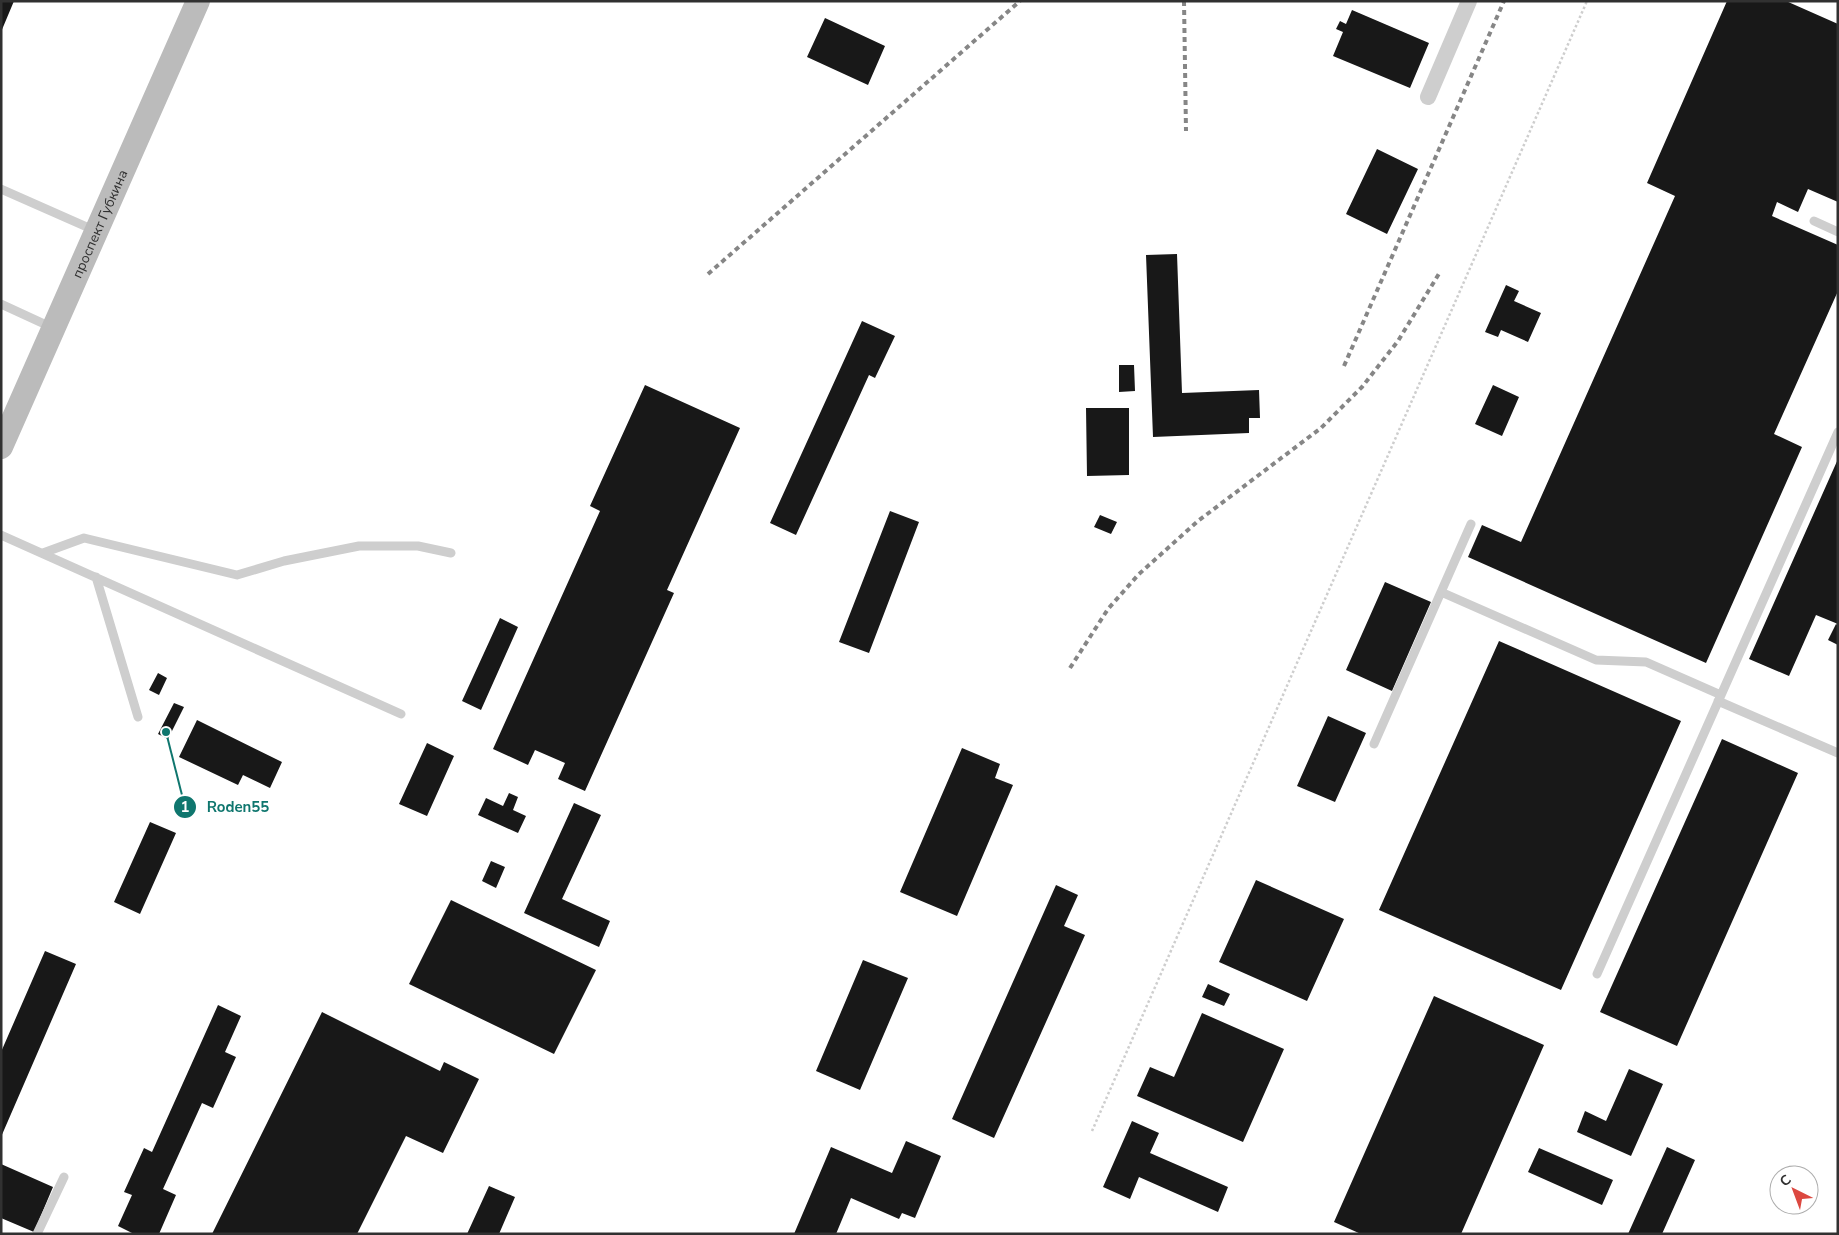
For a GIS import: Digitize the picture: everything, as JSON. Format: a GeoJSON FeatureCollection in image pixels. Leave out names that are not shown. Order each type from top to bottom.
{"type":"FeatureCollection","features":[{"type":"Feature","properties":{"kind":"main road","name":"проспект Губкина"},"geometry":{"type":"LineString","coordinates":[[1,447],[198,1]]}},
{"type":"Feature","properties":{"kind":"street"},"geometry":{"type":"LineString","coordinates":[[1428,97],[1469,1]]}},
{"type":"Feature","properties":{"kind":"lane"},"geometry":{"type":"LineString","coordinates":[[1,189],[96,231]]}},
{"type":"Feature","properties":{"kind":"lane"},"geometry":{"type":"LineString","coordinates":[[1814,221],[1838,232]]}},
{"type":"Feature","properties":{"kind":"lane"},"geometry":{"type":"LineString","coordinates":[[1,304],[54,328]]}},
{"type":"Feature","properties":{"kind":"lane"},"geometry":{"type":"LineString","coordinates":[[1597,974],[1838,432]]}},
{"type":"Feature","properties":{"kind":"lane"},"geometry":{"type":"LineString","coordinates":[[1374,744],[1471,524]]}},
{"type":"Feature","properties":{"kind":"lane"},"geometry":{"type":"LineString","coordinates":[[1,534],[401,714]]}},
{"type":"Feature","properties":{"kind":"lane"},"geometry":{"type":"LineString","coordinates":[[43,553],[84,538],[237,575],[284,561],[359,546],[418,546],[451,553]]}},
{"type":"Feature","properties":{"kind":"lane"},"geometry":{"type":"LineString","coordinates":[[96,577],[138,717]]}},
{"type":"Feature","properties":{"kind":"lane"},"geometry":{"type":"LineString","coordinates":[[1441,592],[1596,660],[1646,662],[1838,753]]}},
{"type":"Feature","properties":{"kind":"lane"},"geometry":{"type":"LineString","coordinates":[[38,1234],[64,1177]]}},
{"type":"Feature","properties":{"kind":"path"},"geometry":{"type":"LineString","coordinates":[[1092,1131],[1587,1]]}},
{"type":"Feature","properties":{"kind":"building"},"geometry":{"type":"Polygon","coordinates":[[[1,1],[14,1],[1,32],[1,1]]]}},
{"type":"Feature","properties":{"kind":"building"},"geometry":{"type":"Polygon","coordinates":[[[1727,1],[1786,1],[1838,24],[1838,202],[1808,189],[1798,212],[1777,202],[1772,216],[1838,245],[1838,291],[1774,434],[1802,447],[1706,663],[1468,557],[1482,525],[1521,542],[1675,196],[1647,183],[1727,1]]]}},
{"type":"Feature","properties":{"kind":"building"},"geometry":{"type":"Polygon","coordinates":[[[1352,10],[1429,43],[1410,88],[1333,56],[1343,32],[1336,29],[1340,21],[1346,24],[1352,10]]]}},
{"type":"Feature","properties":{"kind":"building"},"geometry":{"type":"Polygon","coordinates":[[[825,18],[885,46],[868,85],[807,57],[825,18]]]}},
{"type":"Feature","properties":{"kind":"building"},"geometry":{"type":"Polygon","coordinates":[[[1377,149],[1418,169],[1387,234],[1346,214],[1377,149]]]}},
{"type":"Feature","properties":{"kind":"building"},"geometry":{"type":"Polygon","coordinates":[[[1177,254],[1182,393],[1259,390],[1260,418],[1249,418],[1249,433],[1153,437],[1146,255],[1177,254]]]}},
{"type":"Feature","properties":{"kind":"building"},"geometry":{"type":"Polygon","coordinates":[[[1506,285],[1519,291],[1514,301],[1541,313],[1528,342],[1501,330],[1498,337],[1485,332],[1506,285]]]}},
{"type":"Feature","properties":{"kind":"building"},"geometry":{"type":"Polygon","coordinates":[[[862,321],[895,336],[875,378],[869,375],[796,535],[770,523],[862,321]]]}},
{"type":"Feature","properties":{"kind":"building"},"geometry":{"type":"Polygon","coordinates":[[[1119,365],[1134,365],[1135,391],[1119,392],[1119,365]]]}},
{"type":"Feature","properties":{"kind":"building"},"geometry":{"type":"Polygon","coordinates":[[[645,385],[740,428],[667,590],[674,593],[585,791],[558,779],[565,763],[535,750],[528,765],[493,749],[600,511],[590,506],[645,385]]]}},
{"type":"Feature","properties":{"kind":"building"},"geometry":{"type":"Polygon","coordinates":[[[1493,385],[1519,397],[1502,436],[1475,424],[1493,385]]]}},
{"type":"Feature","properties":{"kind":"building"},"geometry":{"type":"Polygon","coordinates":[[[1086,408],[1129,408],[1129,475],[1087,476],[1086,408]]]}},
{"type":"Feature","properties":{"kind":"building"},"geometry":{"type":"Polygon","coordinates":[[[1838,459],[1838,624],[1816,615],[1789,676],[1749,659],[1838,459]]]}},
{"type":"Feature","properties":{"kind":"building"},"geometry":{"type":"Polygon","coordinates":[[[890,511],[919,522],[869,653],[839,642],[890,511]]]}},
{"type":"Feature","properties":{"kind":"building"},"geometry":{"type":"Polygon","coordinates":[[[1100,515],[1117,522],[1111,534],[1094,527],[1100,515]]]}},
{"type":"Feature","properties":{"kind":"building"},"geometry":{"type":"Polygon","coordinates":[[[1385,582],[1431,602],[1392,691],[1346,670],[1385,582]]]}},
{"type":"Feature","properties":{"kind":"building"},"geometry":{"type":"Polygon","coordinates":[[[500,618],[518,627],[481,710],[462,701],[500,618]]]}},
{"type":"Feature","properties":{"kind":"building"},"geometry":{"type":"Polygon","coordinates":[[[1836,624],[1838,626],[1838,645],[1828,640],[1836,624]]]}},
{"type":"Feature","properties":{"kind":"building"},"geometry":{"type":"Polygon","coordinates":[[[1499,641],[1681,721],[1561,990],[1379,910],[1499,641]]]}},
{"type":"Feature","properties":{"kind":"building"},"geometry":{"type":"Polygon","coordinates":[[[158,673],[167,678],[159,695],[149,690],[158,673]]]}},
{"type":"Feature","properties":{"kind":"building"},"geometry":{"type":"Polygon","coordinates":[[[174,703],[184,707],[168,739],[158,734],[174,703]]]}},
{"type":"Feature","properties":{"kind":"building"},"geometry":{"type":"Polygon","coordinates":[[[1328,716],[1366,733],[1335,802],[1297,786],[1328,716]]]}},
{"type":"Feature","properties":{"kind":"building"},"geometry":{"type":"Polygon","coordinates":[[[197,720],[282,762],[270,788],[243,775],[238,785],[179,757],[197,720]]]}},
{"type":"Feature","properties":{"kind":"building"},"geometry":{"type":"Polygon","coordinates":[[[1722,739],[1798,773],[1677,1046],[1600,1012],[1722,739]]]}},
{"type":"Feature","properties":{"kind":"building"},"geometry":{"type":"Polygon","coordinates":[[[427,743],[454,756],[427,816],[399,804],[427,743]]]}},
{"type":"Feature","properties":{"kind":"building"},"geometry":{"type":"Polygon","coordinates":[[[962,748],[1000,764],[995,778],[1013,785],[957,916],[900,892],[962,748]]]}},
{"type":"Feature","properties":{"kind":"building"},"geometry":{"type":"Polygon","coordinates":[[[509,793],[518,797],[513,810],[526,816],[518,833],[478,815],[486,798],[503,806],[509,793]]]}},
{"type":"Feature","properties":{"kind":"building"},"geometry":{"type":"Polygon","coordinates":[[[574,803],[601,815],[562,899],[610,921],[599,947],[524,913],[574,803]]]}},
{"type":"Feature","properties":{"kind":"building"},"geometry":{"type":"Polygon","coordinates":[[[150,822],[176,833],[140,914],[114,902],[150,822]]]}},
{"type":"Feature","properties":{"kind":"building"},"geometry":{"type":"Polygon","coordinates":[[[491,861],[505,867],[496,888],[482,881],[491,861]]]}},
{"type":"Feature","properties":{"kind":"building"},"geometry":{"type":"Polygon","coordinates":[[[1256,880],[1344,919],[1307,1001],[1219,962],[1256,880]]]}},
{"type":"Feature","properties":{"kind":"building"},"geometry":{"type":"Polygon","coordinates":[[[1056,885],[1078,895],[1064,926],[1085,935],[994,1138],[952,1119],[1056,885]]]}},
{"type":"Feature","properties":{"kind":"building"},"geometry":{"type":"Polygon","coordinates":[[[451,900],[596,970],[554,1054],[409,984],[451,900]]]}},
{"type":"Feature","properties":{"kind":"building"},"geometry":{"type":"Polygon","coordinates":[[[45,951],[76,964],[1,1137],[1,1052],[45,951]]]}},
{"type":"Feature","properties":{"kind":"building"},"geometry":{"type":"Polygon","coordinates":[[[863,960],[908,978],[860,1090],[816,1071],[863,960]]]}},
{"type":"Feature","properties":{"kind":"building"},"geometry":{"type":"Polygon","coordinates":[[[1208,984],[1230,994],[1224,1006],[1202,997],[1208,984]]]}},
{"type":"Feature","properties":{"kind":"building"},"geometry":{"type":"Polygon","coordinates":[[[1434,996],[1544,1045],[1461,1234],[1361,1234],[1334,1222],[1434,996]]]}},
{"type":"Feature","properties":{"kind":"building"},"geometry":{"type":"Polygon","coordinates":[[[218,1005],[241,1016],[225,1052],[236,1057],[213,1108],[202,1103],[163,1189],[176,1195],[159,1234],[134,1234],[118,1226],[132,1195],[124,1192],[144,1148],[152,1152],[218,1005]]]}},
{"type":"Feature","properties":{"kind":"building"},"geometry":{"type":"Polygon","coordinates":[[[322,1012],[440,1071],[444,1062],[479,1079],[443,1153],[406,1136],[357,1234],[212,1234],[322,1012]]]}},
{"type":"Feature","properties":{"kind":"building"},"geometry":{"type":"Polygon","coordinates":[[[1202,1013],[1284,1049],[1243,1142],[1137,1096],[1150,1067],[1174,1077],[1202,1013]]]}},
{"type":"Feature","properties":{"kind":"building"},"geometry":{"type":"Polygon","coordinates":[[[1629,1069],[1663,1084],[1631,1156],[1577,1132],[1585,1111],[1606,1121],[1629,1069]]]}},
{"type":"Feature","properties":{"kind":"building"},"geometry":{"type":"Polygon","coordinates":[[[1132,1121],[1159,1133],[1150,1153],[1228,1187],[1218,1212],[1139,1177],[1130,1199],[1103,1187],[1132,1121]]]}},
{"type":"Feature","properties":{"kind":"building"},"geometry":{"type":"Polygon","coordinates":[[[906,1141],[941,1156],[915,1218],[902,1213],[899,1219],[851,1198],[836,1234],[794,1234],[831,1147],[892,1173],[906,1141]]]}},
{"type":"Feature","properties":{"kind":"building"},"geometry":{"type":"Polygon","coordinates":[[[1667,1147],[1695,1160],[1662,1234],[1628,1234],[1667,1147]]]}},
{"type":"Feature","properties":{"kind":"building"},"geometry":{"type":"Polygon","coordinates":[[[1539,1148],[1613,1180],[1602,1205],[1528,1172],[1539,1148]]]}},
{"type":"Feature","properties":{"kind":"building"},"geometry":{"type":"Polygon","coordinates":[[[1,1164],[53,1187],[34,1232],[1,1218],[1,1164]]]}},
{"type":"Feature","properties":{"kind":"building"},"geometry":{"type":"Polygon","coordinates":[[[489,1186],[515,1197],[499,1234],[467,1234],[489,1186]]]}},
{"type":"Feature","properties":{"kind":"railway"},"geometry":{"type":"LineString","coordinates":[[708,274],[1020,1]]}},
{"type":"Feature","properties":{"kind":"railway"},"geometry":{"type":"LineString","coordinates":[[1184,1],[1186,131]]}},
{"type":"Feature","properties":{"kind":"railway"},"geometry":{"type":"LineString","coordinates":[[1344,366],[1504,1]]}},
{"type":"Feature","properties":{"kind":"railway"},"geometry":{"type":"LineString","coordinates":[[1070,668],[1108,609],[1139,574],[1198,521],[1321,428],[1362,387],[1398,341],[1440,272]]}},
{"type":"Feature","properties":{"kind":"place","name":"Roden55"},"geometry":{"type":"Point","coordinates":[166,732]}}]}
